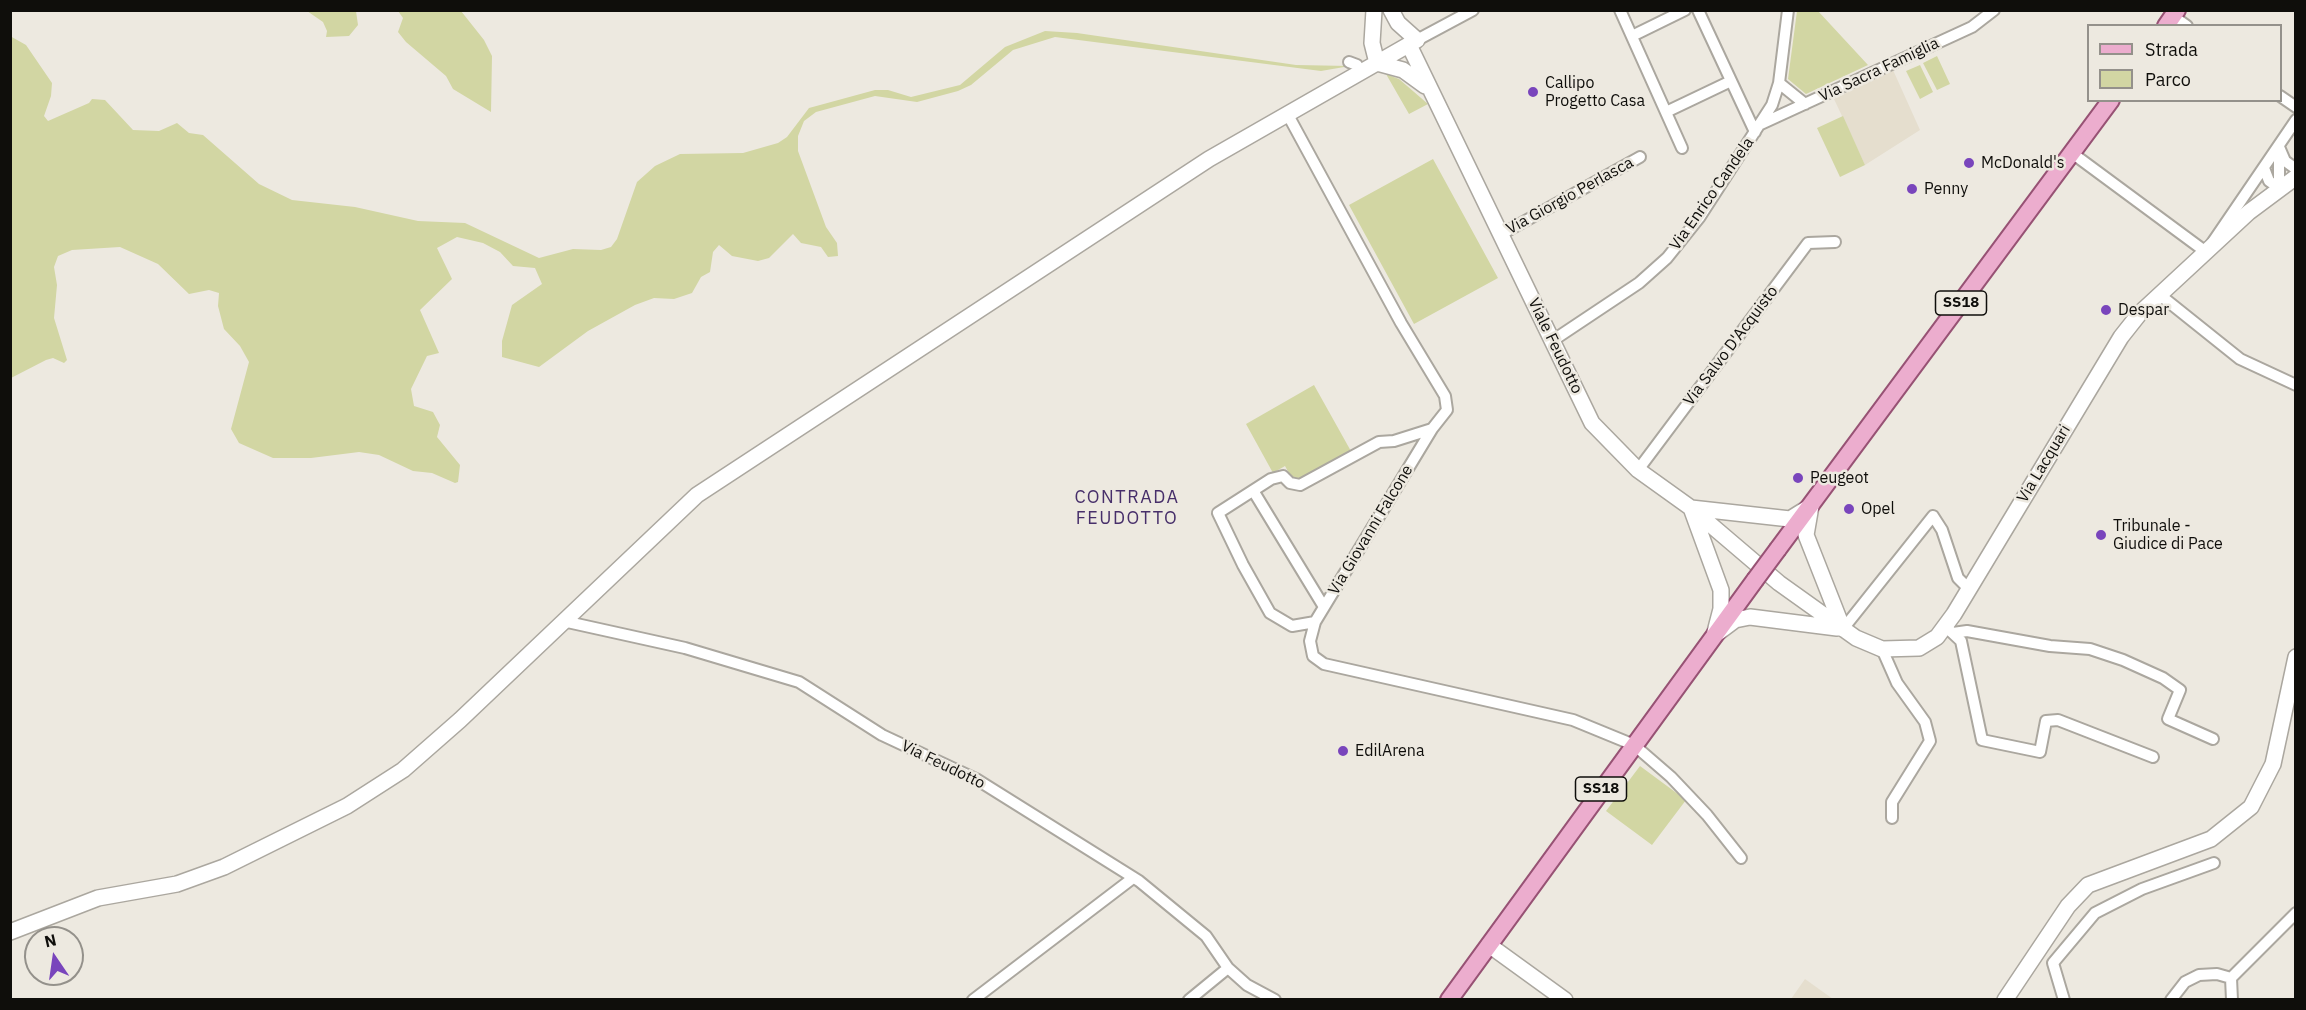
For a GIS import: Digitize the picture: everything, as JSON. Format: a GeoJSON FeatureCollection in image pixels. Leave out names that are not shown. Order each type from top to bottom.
{"type":"FeatureCollection","features":[{"type":"Feature","properties":{"kind":"main road","name":"SS18"},"geometry":{"type":"LineString","coordinates":[[1449,999],[2109,102]]}},
{"type":"Feature","properties":{"kind":"street"},"geometry":{"type":"LineString","coordinates":[[1374,10],[1373,37],[1377,63]]}},
{"type":"Feature","properties":{"kind":"street"},"geometry":{"type":"LineString","coordinates":[[10,932],[98,898],[177,884],[224,867],[347,806],[403,770],[419,756],[697,495],[1209,159],[1473,10]]}},
{"type":"Feature","properties":{"kind":"street"},"geometry":{"type":"LineString","coordinates":[[1620,10],[1682,148]]}},
{"type":"Feature","properties":{"kind":"street"},"geometry":{"type":"LineString","coordinates":[[1632,36],[1685,10]]}},
{"type":"Feature","properties":{"kind":"street"},"geometry":{"type":"LineString","coordinates":[[1698,10],[1731,81],[1758,128]]}},
{"type":"Feature","properties":{"kind":"street","name":"Via Enrico Candela"},"geometry":{"type":"LineString","coordinates":[[1552,341],[1639,283],[1667,258],[1700,218],[1772,105],[1779,83],[1788,10]]}},
{"type":"Feature","properties":{"kind":"street","name":"Via Sacra Famiglia"},"geometry":{"type":"LineString","coordinates":[[1758,128],[1972,27],[1994,10]]}},
{"type":"Feature","properties":{"kind":"street"},"geometry":{"type":"LineString","coordinates":[[1373,37],[1395,17],[1408,45]]}},
{"type":"Feature","properties":{"kind":"street","name":"Viale Feudotto"},"geometry":{"type":"LineString","coordinates":[[1408,45],[1592,423],[1638,470],[1691,508],[1779,583]]}},
{"type":"Feature","properties":{"kind":"street"},"geometry":{"type":"LineString","coordinates":[[1349,62],[1357,65],[1361,73]]}},
{"type":"Feature","properties":{"kind":"street"},"geometry":{"type":"LineString","coordinates":[[1377,63],[1403,70],[1425,83]]}},
{"type":"Feature","properties":{"kind":"street"},"geometry":{"type":"LineString","coordinates":[[1666,112],[1731,81]]}},
{"type":"Feature","properties":{"kind":"street"},"geometry":{"type":"LineString","coordinates":[[1779,83],[1805,104]]}},
{"type":"Feature","properties":{"kind":"street"},"geometry":{"type":"LineString","coordinates":[[2282,97],[2295,107]]}},
{"type":"Feature","properties":{"kind":"street","name":"Via Giovanni Falcone"},"geometry":{"type":"LineString","coordinates":[[1288,115],[1401,322],[1445,396],[1447,410],[1432,429],[1315,622],[1310,641],[1313,656],[1324,664],[1573,720],[1634,745]]}},
{"type":"Feature","properties":{"kind":"street"},"geometry":{"type":"LineString","coordinates":[[2072,153],[2206,252],[2279,147],[2295,120]]}},
{"type":"Feature","properties":{"kind":"street"},"geometry":{"type":"LineString","coordinates":[[2279,147],[2285,161],[2295,169]]}},
{"type":"Feature","properties":{"kind":"street"},"geometry":{"type":"LineString","coordinates":[[2279,147],[2279,188]]}},
{"type":"Feature","properties":{"kind":"street","name":"Via Giorgio Perlasca"},"geometry":{"type":"LineString","coordinates":[[1500,235],[1640,157]]}},
{"type":"Feature","properties":{"kind":"street"},"geometry":{"type":"LineString","coordinates":[[2264,168],[2269,181],[2279,188]]}},
{"type":"Feature","properties":{"kind":"street","name":"Via Lacquari"},"geometry":{"type":"LineString","coordinates":[[1779,583],[1843,629],[1882,650],[1902,651],[1919,648],[1949,630],[1969,589],[2121,337],[2140,313],[2206,252],[2279,188],[2295,177]]}},
{"type":"Feature","properties":{"kind":"street","name":"Via Salvo D'Acquisto"},"geometry":{"type":"LineString","coordinates":[[1638,470],[1808,243],[1835,242]]}},
{"type":"Feature","properties":{"kind":"street"},"geometry":{"type":"LineString","coordinates":[[2160,295],[2240,359],[2295,385]]}},
{"type":"Feature","properties":{"kind":"street"},"geometry":{"type":"LineString","coordinates":[[1315,622],[1292,626],[1270,613],[1243,565],[1218,513],[1254,492],[1271,478],[1283,476],[1290,483],[1299,485],[1379,442],[1394,441],[1432,429]]}},
{"type":"Feature","properties":{"kind":"street"},"geometry":{"type":"LineString","coordinates":[[1254,492],[1324,607]]}},
{"type":"Feature","properties":{"kind":"street"},"geometry":{"type":"LineString","coordinates":[[1715,635],[1721,609],[1721,590],[1691,508],[1790,519],[1810,506]]}},
{"type":"Feature","properties":{"kind":"street"},"geometry":{"type":"LineString","coordinates":[[1810,506],[1806,535],[1843,629]]}},
{"type":"Feature","properties":{"kind":"street"},"geometry":{"type":"LineString","coordinates":[[1843,629],[1933,516],[1941,530],[1958,578],[1969,589]]}},
{"type":"Feature","properties":{"kind":"street"},"geometry":{"type":"LineString","coordinates":[[1715,635],[1735,620],[1750,617],[1843,629]]}},
{"type":"Feature","properties":{"kind":"street","name":"Via Feudotto"},"geometry":{"type":"LineString","coordinates":[[563,621],[685,648],[799,681],[882,735],[976,779],[1133,878],[1206,936],[1228,968],[1247,985],[1275,999]]}},
{"type":"Feature","properties":{"kind":"street"},"geometry":{"type":"LineString","coordinates":[[1949,630],[2090,650],[2123,660],[2163,678],[2180,690],[2168,719],[2213,739]]}},
{"type":"Feature","properties":{"kind":"street"},"geometry":{"type":"LineString","coordinates":[[1949,630],[1961,641],[1982,740],[2040,752],[2046,721],[2058,720],[2153,757]]}},
{"type":"Feature","properties":{"kind":"street"},"geometry":{"type":"LineString","coordinates":[[1882,650],[1897,683],[1925,722],[1930,741],[1892,802],[1892,818]]}},
{"type":"Feature","properties":{"kind":"street"},"geometry":{"type":"LineString","coordinates":[[2005,999],[2068,906],[2088,885],[2211,839],[2251,807],[2273,764],[2295,657]]}},
{"type":"Feature","properties":{"kind":"street"},"geometry":{"type":"LineString","coordinates":[[1634,745],[1664,770],[1685,792],[1741,858]]}},
{"type":"Feature","properties":{"kind":"street"},"geometry":{"type":"LineString","coordinates":[[2053,963],[2095,913],[2142,889],[2214,863]]}},
{"type":"Feature","properties":{"kind":"street"},"geometry":{"type":"LineString","coordinates":[[973,999],[1133,878]]}},
{"type":"Feature","properties":{"kind":"street"},"geometry":{"type":"LineString","coordinates":[[2232,999],[2231,978],[2295,913]]}},
{"type":"Feature","properties":{"kind":"street"},"geometry":{"type":"LineString","coordinates":[[1489,945],[1565,999]]}},
{"type":"Feature","properties":{"kind":"street"},"geometry":{"type":"LineString","coordinates":[[2041,946],[2053,963],[2064,999]]}},
{"type":"Feature","properties":{"kind":"street"},"geometry":{"type":"LineString","coordinates":[[1189,999],[1228,968]]}},
{"type":"Feature","properties":{"kind":"street"},"geometry":{"type":"LineString","coordinates":[[2171,999],[2185,982],[2199,975],[2217,974],[2231,978]]}},
{"type":"Feature","properties":{"kind":"shaded area"},"geometry":{"type":"Polygon","coordinates":[[[1893,70],[1920,130],[1865,165],[1834,99],[1893,70]]]}},
{"type":"Feature","properties":{"kind":"shaded area"},"geometry":{"type":"Polygon","coordinates":[[[1805,979],[1833,999],[1791,999],[1805,979]]]}},
{"type":"Feature","properties":{"kind":"green space"},"geometry":{"type":"Polygon","coordinates":[[[307,11],[356,11],[358,25],[349,36],[326,37],[327,31],[323,22],[307,11]]]}},
{"type":"Feature","properties":{"kind":"green space"},"geometry":{"type":"Polygon","coordinates":[[[398,11],[461,11],[484,40],[492,56],[491,112],[453,89],[446,76],[406,42],[398,32],[403,18],[398,11]]]}},
{"type":"Feature","properties":{"kind":"green space"},"geometry":{"type":"Polygon","coordinates":[[[1797,11],[1818,11],[1868,65],[1806,94],[1788,79],[1797,11]]]}},
{"type":"Feature","properties":{"kind":"green space"},"geometry":{"type":"Polygon","coordinates":[[[1045,31],[1077,33],[1296,65],[1350,66],[1321,71],[1055,37],[1013,50],[971,85],[958,91],[917,102],[875,96],[816,112],[804,121],[798,136],[798,151],[826,227],[837,243],[838,256],[828,257],[821,247],[801,243],[793,234],[769,258],[758,261],[732,256],[719,245],[713,252],[710,272],[701,277],[692,293],[674,299],[654,298],[635,305],[588,331],[539,367],[502,357],[502,341],[512,305],[542,284],[535,268],[513,266],[500,252],[483,243],[457,237],[437,248],[452,279],[420,310],[439,353],[427,356],[411,389],[414,406],[433,412],[440,425],[437,437],[460,465],[458,482],[455,483],[432,473],[413,471],[379,455],[359,452],[311,458],[273,458],[239,443],[231,429],[249,362],[240,346],[224,329],[218,306],[219,293],[209,290],[189,294],[158,264],[120,247],[72,250],[58,256],[54,267],[57,285],[54,318],[67,360],[64,363],[53,358],[46,360],[11,378],[10,36],[26,45],[52,83],[51,96],[44,116],[48,121],[89,103],[92,99],[105,100],[133,130],[159,131],[177,123],[189,133],[203,135],[259,184],[292,200],[355,207],[418,221],[465,223],[539,258],[573,249],[601,250],[611,247],[617,239],[637,182],[655,166],[680,154],[743,153],[778,143],[787,137],[809,108],[875,90],[888,90],[911,97],[960,85],[1005,47],[1045,31]]]}},
{"type":"Feature","properties":{"kind":"green space"},"geometry":{"type":"Polygon","coordinates":[[[1937,56],[1950,84],[1937,90],[1923,63],[1937,56]]]}},
{"type":"Feature","properties":{"kind":"green space"},"geometry":{"type":"Polygon","coordinates":[[[1920,65],[1933,92],[1920,99],[1906,71],[1920,65]]]}},
{"type":"Feature","properties":{"kind":"green space"},"geometry":{"type":"Polygon","coordinates":[[[1386,74],[1399,79],[1428,104],[1409,114],[1386,74]]]}},
{"type":"Feature","properties":{"kind":"green space"},"geometry":{"type":"Polygon","coordinates":[[[1843,116],[1865,165],[1840,177],[1817,128],[1843,116]]]}},
{"type":"Feature","properties":{"kind":"green space"},"geometry":{"type":"Polygon","coordinates":[[[1433,159],[1498,278],[1414,324],[1349,205],[1433,159]]]}},
{"type":"Feature","properties":{"kind":"green space"},"geometry":{"type":"Polygon","coordinates":[[[1314,385],[1352,453],[1298,481],[1291,477],[1285,466],[1273,473],[1246,424],[1314,385]]]}},
{"type":"Feature","properties":{"kind":"green space"},"geometry":{"type":"Polygon","coordinates":[[[1640,766],[1686,800],[1652,845],[1606,811],[1640,766]]]}},
{"type":"Feature","properties":{"kind":"place","name":"Callipo Progetto Casa"},"geometry":{"type":"Point","coordinates":[1533,92]}},
{"type":"Feature","properties":{"kind":"place","name":"McDonald's"},"geometry":{"type":"Point","coordinates":[1969,163]}},
{"type":"Feature","properties":{"kind":"place","name":"Penny"},"geometry":{"type":"Point","coordinates":[1912,189]}},
{"type":"Feature","properties":{"kind":"place","name":"Despar"},"geometry":{"type":"Point","coordinates":[2106,310]}},
{"type":"Feature","properties":{"kind":"place","name":"Peugeot"},"geometry":{"type":"Point","coordinates":[1798,478]}},
{"type":"Feature","properties":{"kind":"place","name":"Opel"},"geometry":{"type":"Point","coordinates":[1849,509]}},
{"type":"Feature","properties":{"kind":"place","name":"Tribunale - Giudice di Pace"},"geometry":{"type":"Point","coordinates":[2101,535]}},
{"type":"Feature","properties":{"kind":"place","name":"EdilArena"},"geometry":{"type":"Point","coordinates":[1343,751]}},
{"type":"Feature","properties":{"kind":"district","name":"CONTRADA FEUDOTTO"},"geometry":{"type":"Point","coordinates":[1127,508]}}]}
